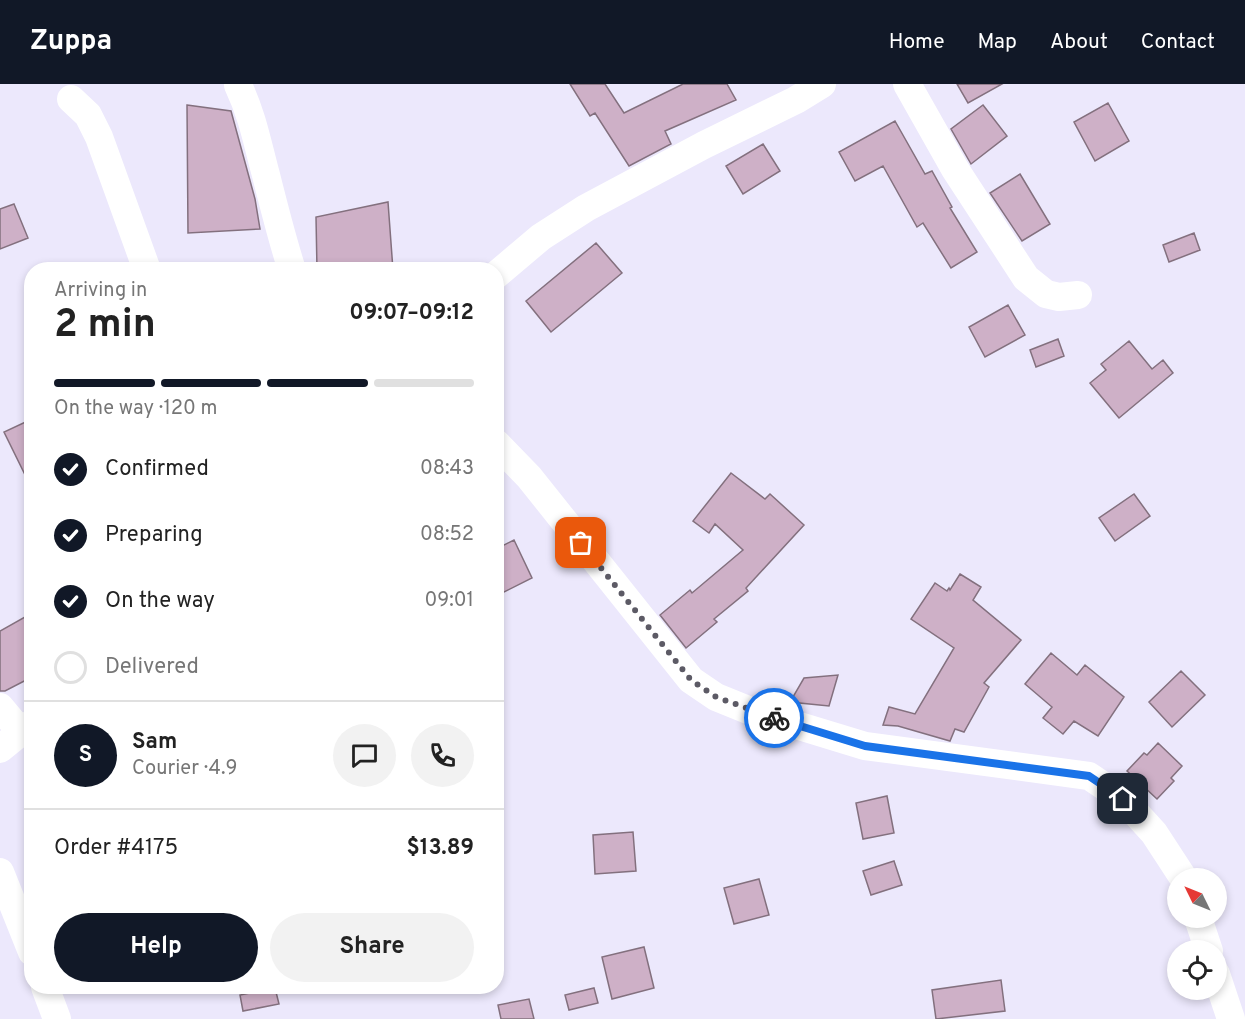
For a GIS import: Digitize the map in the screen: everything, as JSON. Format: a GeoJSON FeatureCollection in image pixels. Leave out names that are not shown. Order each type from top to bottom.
{"type":"FeatureCollection","features":[{"type":"Feature","properties":{"kind":"street"},"geometry":{"type":"LineString","coordinates":[[504,268],[541,237],[586,208],[704,145],[796,100],[822,84]]}},
{"type":"Feature","properties":{"kind":"street"},"geometry":{"type":"LineString","coordinates":[[907,84],[955,169],[1026,278],[1046,294],[1059,297],[1078,295]]}},
{"type":"Feature","properties":{"kind":"street"},"geometry":{"type":"LineString","coordinates":[[238,85],[257,133],[280,234],[289,262]]}},
{"type":"Feature","properties":{"kind":"street"},"geometry":{"type":"LineString","coordinates":[[71,99],[88,115],[99,137],[144,262]]}},
{"type":"Feature","properties":{"kind":"street"},"geometry":{"type":"LineString","coordinates":[[504,451],[529,477],[691,680],[716,697],[753,712],[865,746],[1089,776],[1123,799],[1154,833],[1177,868]]}},
{"type":"Feature","properties":{"kind":"street"},"geometry":{"type":"LineString","coordinates":[[0,707],[17,734]]}},
{"type":"Feature","properties":{"kind":"street"},"geometry":{"type":"LineString","coordinates":[[0,872],[24,932]]}},
{"type":"Feature","properties":{"kind":"street"},"geometry":{"type":"LineString","coordinates":[[48,994],[57,1019]]}},
{"type":"Feature","properties":{"kind":"street"},"geometry":{"type":"LineString","coordinates":[[1225,1000],[1231,1019]]}},
{"type":"Feature","properties":{"kind":"building"},"geometry":{"type":"Polygon","coordinates":[[[570,84],[605,84],[624,113],[683,84],[727,84],[736,100],[665,131],[671,144],[629,166],[595,113],[590,116],[570,84]]]}},
{"type":"Feature","properties":{"kind":"building"},"geometry":{"type":"Polygon","coordinates":[[[957,84],[1002,84],[968,103],[957,84]]]}},
{"type":"Feature","properties":{"kind":"building"},"geometry":{"type":"Polygon","coordinates":[[[1108,103],[1129,141],[1095,161],[1074,122],[1108,103]]]}},
{"type":"Feature","properties":{"kind":"building"},"geometry":{"type":"Polygon","coordinates":[[[187,105],[231,111],[255,199],[260,229],[188,233],[187,105]]]}},
{"type":"Feature","properties":{"kind":"building"},"geometry":{"type":"Polygon","coordinates":[[[983,105],[1007,136],[971,164],[951,129],[983,105]]]}},
{"type":"Feature","properties":{"kind":"building"},"geometry":{"type":"Polygon","coordinates":[[[895,121],[925,174],[932,171],[952,207],[950,208],[977,252],[951,268],[923,223],[917,227],[883,166],[855,181],[839,152],[895,121]]]}},
{"type":"Feature","properties":{"kind":"building"},"geometry":{"type":"Polygon","coordinates":[[[763,144],[780,171],[743,194],[726,166],[763,144]]]}},
{"type":"Feature","properties":{"kind":"building"},"geometry":{"type":"Polygon","coordinates":[[[1020,174],[1050,224],[1022,241],[990,193],[1020,174]]]}},
{"type":"Feature","properties":{"kind":"building"},"geometry":{"type":"Polygon","coordinates":[[[388,202],[392,262],[317,262],[316,217],[388,202]]]}},
{"type":"Feature","properties":{"kind":"building"},"geometry":{"type":"Polygon","coordinates":[[[14,204],[28,238],[0,249],[0,209],[14,204]]]}},
{"type":"Feature","properties":{"kind":"building"},"geometry":{"type":"Polygon","coordinates":[[[1194,233],[1200,250],[1169,262],[1163,245],[1194,233]]]}},
{"type":"Feature","properties":{"kind":"building"},"geometry":{"type":"Polygon","coordinates":[[[596,243],[622,273],[551,332],[526,301],[596,243]]]}},
{"type":"Feature","properties":{"kind":"building"},"geometry":{"type":"Polygon","coordinates":[[[1008,305],[1025,335],[985,357],[969,327],[1008,305]]]}},
{"type":"Feature","properties":{"kind":"building"},"geometry":{"type":"Polygon","coordinates":[[[1058,339],[1064,356],[1036,367],[1030,350],[1058,339]]]}},
{"type":"Feature","properties":{"kind":"building"},"geometry":{"type":"Polygon","coordinates":[[[1129,341],[1152,369],[1163,360],[1173,373],[1119,418],[1090,383],[1106,370],[1101,364],[1129,341]]]}},
{"type":"Feature","properties":{"kind":"building"},"geometry":{"type":"Polygon","coordinates":[[[24,423],[24,473],[4,432],[24,423]]]}},
{"type":"Feature","properties":{"kind":"building"},"geometry":{"type":"Polygon","coordinates":[[[731,473],[765,499],[770,494],[804,525],[746,588],[748,591],[714,619],[717,622],[686,648],[660,615],[690,590],[692,593],[743,550],[715,524],[709,533],[693,521],[731,473]]]}},
{"type":"Feature","properties":{"kind":"building"},"geometry":{"type":"Polygon","coordinates":[[[1134,494],[1150,516],[1115,541],[1099,518],[1134,494]]]}},
{"type":"Feature","properties":{"kind":"building"},"geometry":{"type":"Polygon","coordinates":[[[514,540],[532,578],[504,592],[504,545],[514,540]]]}},
{"type":"Feature","properties":{"kind":"building"},"geometry":{"type":"Polygon","coordinates":[[[960,574],[981,587],[973,600],[1021,640],[984,683],[989,687],[964,732],[955,729],[950,741],[898,726],[883,725],[889,707],[915,714],[954,648],[911,619],[935,583],[947,591],[949,588],[950,590],[960,574]]]}},
{"type":"Feature","properties":{"kind":"building"},"geometry":{"type":"Polygon","coordinates":[[[24,618],[24,681],[5,691],[0,691],[0,631],[24,618]]]}},
{"type":"Feature","properties":{"kind":"building"},"geometry":{"type":"Polygon","coordinates":[[[1051,653],[1077,675],[1085,665],[1124,697],[1098,736],[1074,721],[1063,734],[1043,718],[1052,707],[1025,684],[1051,653]]]}},
{"type":"Feature","properties":{"kind":"building"},"geometry":{"type":"Polygon","coordinates":[[[1181,671],[1205,695],[1172,727],[1149,702],[1181,671]]]}},
{"type":"Feature","properties":{"kind":"building"},"geometry":{"type":"Polygon","coordinates":[[[838,675],[829,706],[790,702],[804,678],[838,675]]]}},
{"type":"Feature","properties":{"kind":"building"},"geometry":{"type":"Polygon","coordinates":[[[1158,743],[1182,766],[1171,778],[1174,781],[1157,799],[1127,771],[1144,753],[1147,755],[1158,743]]]}},
{"type":"Feature","properties":{"kind":"building"},"geometry":{"type":"Polygon","coordinates":[[[887,796],[894,833],[863,839],[856,803],[887,796]]]}},
{"type":"Feature","properties":{"kind":"building"},"geometry":{"type":"Polygon","coordinates":[[[633,832],[636,871],[595,874],[593,835],[633,832]]]}},
{"type":"Feature","properties":{"kind":"building"},"geometry":{"type":"Polygon","coordinates":[[[894,861],[902,885],[871,895],[863,871],[894,861]]]}},
{"type":"Feature","properties":{"kind":"building"},"geometry":{"type":"Polygon","coordinates":[[[759,879],[769,915],[734,924],[724,888],[759,879]]]}},
{"type":"Feature","properties":{"kind":"building"},"geometry":{"type":"Polygon","coordinates":[[[644,947],[654,988],[612,999],[602,957],[644,947]]]}},
{"type":"Feature","properties":{"kind":"building"},"geometry":{"type":"Polygon","coordinates":[[[1001,980],[1005,1011],[936,1019],[932,990],[1001,980]]]}},
{"type":"Feature","properties":{"kind":"building"},"geometry":{"type":"Polygon","coordinates":[[[594,988],[598,1003],[569,1010],[565,995],[594,988]]]}},
{"type":"Feature","properties":{"kind":"building"},"geometry":{"type":"Polygon","coordinates":[[[276,994],[279,1004],[243,1011],[240,995],[276,994]]]}},
{"type":"Feature","properties":{"kind":"building"},"geometry":{"type":"Polygon","coordinates":[[[529,999],[534,1019],[501,1019],[498,1005],[529,999]]]}},
{"type":"Feature","properties":{"kind":"way so far"},"geometry":{"type":"LineString","coordinates":[[581,543],[691,680],[716,697],[774,718]]}},
{"type":"Feature","properties":{"kind":"route"},"geometry":{"type":"LineString","coordinates":[[774,718],[865,746],[1089,776],[1123,799]]}}]}
